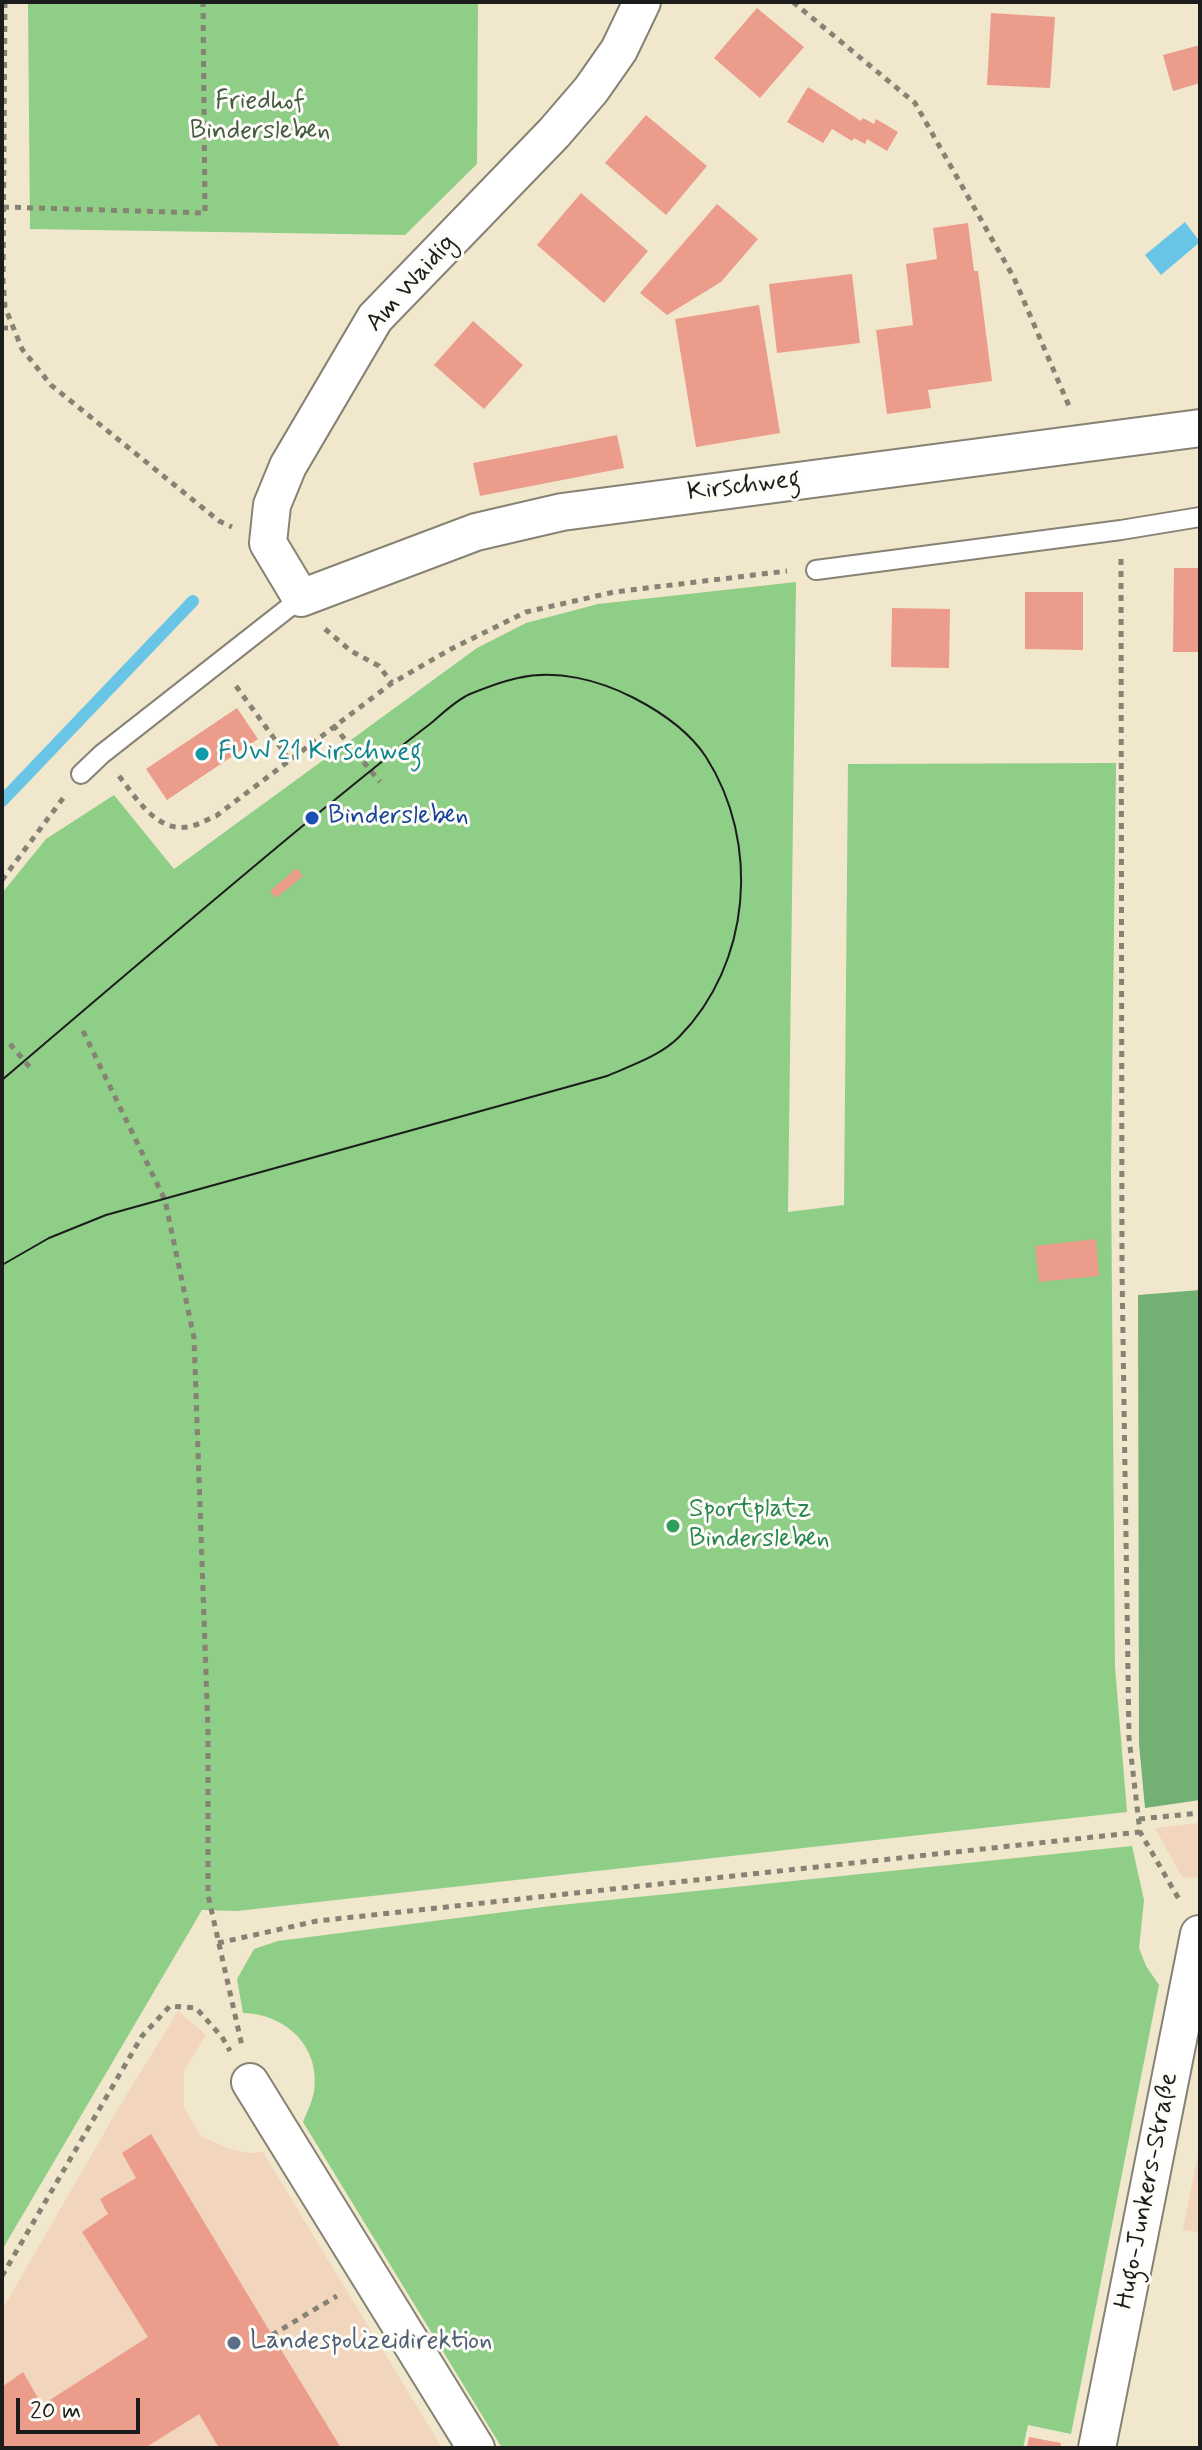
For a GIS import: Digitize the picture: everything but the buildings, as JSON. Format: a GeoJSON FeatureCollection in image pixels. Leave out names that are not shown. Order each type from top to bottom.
{"type":"FeatureCollection","features":[{"type":"Feature","properties":{"kind":"street","name":"Am Waidig"},"geometry":{"type":"LineString","coordinates":[[268,543],[272,505],[288,466],[375,318],[554,133],[591,90],[619,50],[642,2]]}},
{"type":"Feature","properties":{"kind":"street","name":"Kirschweg"},"geometry":{"type":"LineString","coordinates":[[301,598],[476,532],[562,512],[1200,428]]}},
{"type":"Feature","properties":{"kind":"street"},"geometry":{"type":"LineString","coordinates":[[268,543],[301,598]]}},
{"type":"Feature","properties":{"kind":"street","name":"Hugo-Junkers-Straße"},"geometry":{"type":"LineString","coordinates":[[1097,2448],[1199,1934]]}},
{"type":"Feature","properties":{"kind":"street"},"geometry":{"type":"LineString","coordinates":[[250,2082],[475,2447]]}},
{"type":"Feature","properties":{"kind":"lane"},"geometry":{"type":"LineString","coordinates":[[816,570],[1200,517]]}},
{"type":"Feature","properties":{"kind":"lane"},"geometry":{"type":"LineString","coordinates":[[81,774],[102,754],[301,598]]}},
{"type":"Feature","properties":{"kind":"path"},"geometry":{"type":"LineString","coordinates":[[5,2],[3,281],[5,307],[22,349],[51,385],[219,521],[268,543]]}},
{"type":"Feature","properties":{"kind":"path"},"geometry":{"type":"LineString","coordinates":[[3,207],[205,213],[203,2]]}},
{"type":"Feature","properties":{"kind":"path"},"geometry":{"type":"LineString","coordinates":[[793,2],[915,103],[1014,278],[1086,444]]}},
{"type":"Feature","properties":{"kind":"path"},"geometry":{"type":"LineString","coordinates":[[2,328],[14,328]]}},
{"type":"Feature","properties":{"kind":"path"},"geometry":{"type":"LineString","coordinates":[[1121,530],[1122,1300],[1129,1738],[1140,1832],[1199,1934]]}},
{"type":"Feature","properties":{"kind":"path"},"geometry":{"type":"LineString","coordinates":[[102,754],[146,810],[162,823],[190,827],[216,816],[392,683],[451,649],[526,612],[614,592],[803,569],[816,570]]}},
{"type":"Feature","properties":{"kind":"path"},"geometry":{"type":"LineString","coordinates":[[301,598],[329,633],[351,651],[379,666],[392,683]]}},
{"type":"Feature","properties":{"kind":"path"},"geometry":{"type":"LineString","coordinates":[[219,662],[289,759]]}},
{"type":"Feature","properties":{"kind":"path"},"geometry":{"type":"LineString","coordinates":[[333,725],[380,782]]}},
{"type":"Feature","properties":{"kind":"path"},"geometry":{"type":"LineString","coordinates":[[2,880],[81,774]]}},
{"type":"Feature","properties":{"kind":"path"},"geometry":{"type":"LineString","coordinates":[[83,1031],[165,1200],[194,1338],[208,1730],[208,1895],[250,2082]]}},
{"type":"Feature","properties":{"kind":"path"},"geometry":{"type":"LineString","coordinates":[[10,1044],[33,1071]]}},
{"type":"Feature","properties":{"kind":"path"},"geometry":{"type":"LineString","coordinates":[[1139,1819],[1200,1813]]}},
{"type":"Feature","properties":{"kind":"path"},"geometry":{"type":"LineString","coordinates":[[218,1943],[317,1921],[1140,1832]]}},
{"type":"Feature","properties":{"kind":"path"},"geometry":{"type":"LineString","coordinates":[[2,2276],[142,2036],[170,2006],[196,2008],[222,2037],[250,2082]]}},
{"type":"Feature","properties":{"kind":"path"},"geometry":{"type":"LineString","coordinates":[[272,2335],[337,2296]]}},
{"type":"Feature","properties":{"kind":"shaded area"},"geometry":{"type":"Polygon","coordinates":[[[1200,1823],[1200,1878],[1182,1877],[1155,1828],[1200,1823]]]}},
{"type":"Feature","properties":{"kind":"shaded area"},"geometry":{"type":"Polygon","coordinates":[[[178,2011],[206,2035],[184,2071],[184,2108],[201,2136],[226,2148],[263,2152],[442,2448],[2,2448],[2,2310],[178,2011]]]}},
{"type":"Feature","properties":{"kind":"shaded area"},"geometry":{"type":"Polygon","coordinates":[[[1200,2143],[1200,2233],[1183,2230],[1200,2143]]]}},
{"type":"Feature","properties":{"kind":"green space","name":"Friedhof Bindersleben"},"geometry":{"type":"Polygon","coordinates":[[[28,2],[478,2],[477,164],[405,235],[30,229],[28,2]]]}},
{"type":"Feature","properties":{"kind":"green space"},"geometry":{"type":"Polygon","coordinates":[[[796,582],[788,1212],[844,1205],[848,764],[1116,763],[1111,1174],[1115,1667],[1127,1812],[237,1911],[202,1910],[2,2250],[2,893],[46,839],[114,795],[174,869],[477,648],[526,623],[598,604],[796,582]]]}},
{"type":"Feature","properties":{"kind":"green space"},"geometry":{"type":"Polygon","coordinates":[[[1200,1290],[1200,1800],[1145,1808],[1139,1744],[1138,1295],[1200,1290]]]}},
{"type":"Feature","properties":{"kind":"green space"},"geometry":{"type":"Polygon","coordinates":[[[1132,1846],[1144,1900],[1139,1948],[1146,1966],[1159,1985],[1071,2434],[1028,2425],[1023,2448],[502,2448],[303,2122],[313,2096],[315,2076],[306,2047],[297,2036],[273,2019],[243,2013],[237,1979],[254,1949],[278,1941],[551,1906],[1132,1846]]]}},
{"type":"Feature","properties":{"kind":"water"},"geometry":{"type":"Polygon","coordinates":[[[1185,222],[1200,242],[1161,275],[1145,255],[1185,222]]]}},
{"type":"Feature","properties":{"kind":"waterway"},"geometry":{"type":"LineString","coordinates":[[2,801],[193,601]]}},
{"type":"Feature","properties":{"kind":"tram line"},"geometry":{"type":"LineString","coordinates":[[2,1080],[311,819],[470,694],[506,681],[548,675],[578,678],[607,686],[644,703],[683,731],[706,757],[724,791],[735,827],[741,864],[740,902],[734,939],[721,975],[703,1008],[679,1037],[663,1050],[607,1076],[106,1215],[49,1238],[2,1265]]}},
{"type":"Feature","properties":{"kind":"place","name":"FUW 21 Kirschweg"},"geometry":{"type":"Point","coordinates":[202,754]}},
{"type":"Feature","properties":{"kind":"place","name":"Bindersleben"},"geometry":{"type":"Point","coordinates":[312,818]}},
{"type":"Feature","properties":{"kind":"place","name":"Sportplatz Bindersleben"},"geometry":{"type":"Point","coordinates":[673,1526]}},
{"type":"Feature","properties":{"kind":"place","name":"Landespolizeidirektion"},"geometry":{"type":"Point","coordinates":[234,2343]}}]}
